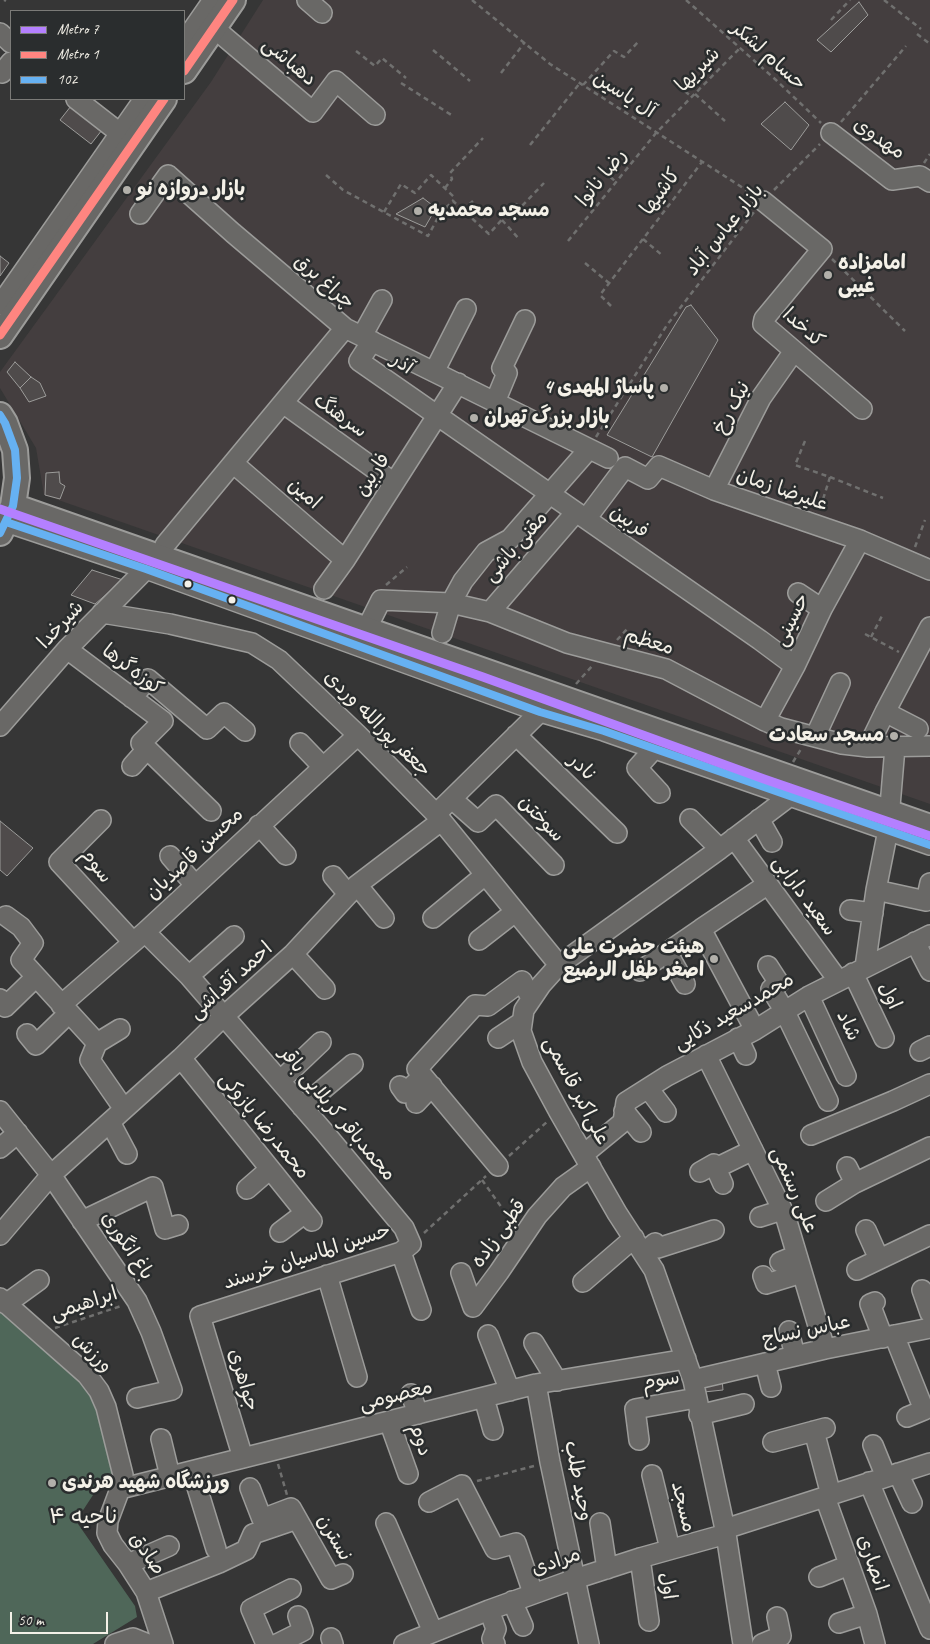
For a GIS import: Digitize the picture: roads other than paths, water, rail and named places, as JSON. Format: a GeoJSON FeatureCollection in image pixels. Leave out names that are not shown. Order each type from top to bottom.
{"type":"FeatureCollection","features":[{"type":"Feature","properties":{"kind":"main road"},"geometry":{"type":"LineString","coordinates":[[185,70],[233,0]]}},
{"type":"Feature","properties":{"kind":"main road"},"geometry":{"type":"LineString","coordinates":[[0,336],[127,138],[163,100]]}},
{"type":"Feature","properties":{"kind":"main road"},"geometry":{"type":"LineString","coordinates":[[0,415],[15,450],[17,478],[6,520],[155,557],[366,630],[661,742],[794,785],[889,822],[930,827]]}},
{"type":"Feature","properties":{"kind":"street"},"geometry":{"type":"LineString","coordinates":[[185,41],[213,0]]}},
{"type":"Feature","properties":{"kind":"street"},"geometry":{"type":"LineString","coordinates":[[307,0],[322,13]]}},
{"type":"Feature","properties":{"kind":"street","name":"دهباشی"},"geometry":{"type":"LineString","coordinates":[[214,28],[313,112],[336,81],[375,115]]}},
{"type":"Feature","properties":{"kind":"street"},"geometry":{"type":"LineString","coordinates":[[0,33],[10,42]]}},
{"type":"Feature","properties":{"kind":"street"},"geometry":{"type":"LineString","coordinates":[[0,306],[127,138],[144,100]]}},
{"type":"Feature","properties":{"kind":"street"},"geometry":{"type":"LineString","coordinates":[[83,101],[127,138]]}},
{"type":"Feature","properties":{"kind":"street","name":"مهدوی"},"geometry":{"type":"LineString","coordinates":[[831,133],[892,180],[920,176],[930,182]]}},
{"type":"Feature","properties":{"kind":"street","name":"چراغ برق"},"geometry":{"type":"LineString","coordinates":[[140,214],[168,175],[344,328],[155,557]]}},
{"type":"Feature","properties":{"kind":"street","name":"کدخدا"},"geometry":{"type":"LineString","coordinates":[[763,200],[822,249],[763,322],[862,409]]}},
{"type":"Feature","properties":{"kind":"street"},"geometry":{"type":"LineString","coordinates":[[367,338],[382,300]]}},
{"type":"Feature","properties":{"kind":"street"},"geometry":{"type":"LineString","coordinates":[[434,372],[466,309]]}},
{"type":"Feature","properties":{"kind":"street"},"geometry":{"type":"LineString","coordinates":[[495,402],[507,373],[502,368],[525,320]]}},
{"type":"Feature","properties":{"kind":"street"},"geometry":{"type":"LineString","coordinates":[[344,328],[608,458]]}},
{"type":"Feature","properties":{"kind":"street","name":"آذر"},"geometry":{"type":"LineString","coordinates":[[367,338],[359,361],[437,416]]}},
{"type":"Feature","properties":{"kind":"street","name":"نیک رخ"},"geometry":{"type":"LineString","coordinates":[[714,490],[761,398],[794,351]]}},
{"type":"Feature","properties":{"kind":"street","name":"فاربین"},"geometry":{"type":"LineString","coordinates":[[324,589],[345,560],[458,384]]}},
{"type":"Feature","properties":{"kind":"street","name":"سرهنگ"},"geometry":{"type":"LineString","coordinates":[[283,403],[394,483]]}},
{"type":"Feature","properties":{"kind":"street","name":"فربین"},"geometry":{"type":"LineString","coordinates":[[437,416],[795,666]]}},
{"type":"Feature","properties":{"kind":"street"},"geometry":{"type":"LineString","coordinates":[[442,633],[451,604],[462,581],[486,552],[510,538],[589,449]]}},
{"type":"Feature","properties":{"kind":"street","name":"امین"},"geometry":{"type":"LineString","coordinates":[[233,463],[345,560]]}},
{"type":"Feature","properties":{"kind":"street","name":"علیرضا زمان"},"geometry":{"type":"LineString","coordinates":[[625,467],[648,479],[659,466],[714,490],[860,540],[930,570]]}},
{"type":"Feature","properties":{"kind":"street","name":"مقنی باشی"},"geometry":{"type":"LineString","coordinates":[[490,612],[625,467]]}},
{"type":"Feature","properties":{"kind":"street","name":"حسینی"},"geometry":{"type":"LineString","coordinates":[[765,721],[795,666],[822,609],[860,540]]}},
{"type":"Feature","properties":{"kind":"street"},"geometry":{"type":"LineString","coordinates":[[155,557],[553,702]]}},
{"type":"Feature","properties":{"kind":"street","name":"شیرخدا"},"geometry":{"type":"LineString","coordinates":[[0,726],[67,649],[155,557]]}},
{"type":"Feature","properties":{"kind":"street"},"geometry":{"type":"LineString","coordinates":[[798,593],[822,609]]}},
{"type":"Feature","properties":{"kind":"street","name":"معظم"},"geometry":{"type":"LineString","coordinates":[[366,630],[381,600],[451,604],[490,612],[567,643],[666,669],[781,728],[842,744],[868,747],[930,746]]}},
{"type":"Feature","properties":{"kind":"street","name":"جعفر پورالله وردی"},"geometry":{"type":"LineString","coordinates":[[102,613],[170,624],[252,643],[280,660],[358,735],[438,818],[559,965]]}},
{"type":"Feature","properties":{"kind":"street"},"geometry":{"type":"LineString","coordinates":[[868,747],[930,627]]}},
{"type":"Feature","properties":{"kind":"street","name":"کوزه‌گرها"},"geometry":{"type":"LineString","coordinates":[[67,649],[163,721],[141,743],[147,749]]}},
{"type":"Feature","properties":{"kind":"street"},"geometry":{"type":"LineString","coordinates":[[132,698],[148,679],[207,729],[224,713],[245,732]]}},
{"type":"Feature","properties":{"kind":"street"},"geometry":{"type":"LineString","coordinates":[[812,736],[840,683]]}},
{"type":"Feature","properties":{"kind":"street","name":"احمد آقداشی"},"geometry":{"type":"LineString","coordinates":[[0,1235],[51,1175],[293,954],[352,890],[438,818],[452,798],[516,735],[553,702]]}},
{"type":"Feature","properties":{"kind":"street"},"geometry":{"type":"LineString","coordinates":[[885,712],[918,729]]}},
{"type":"Feature","properties":{"kind":"street","name":"محسن قاصدیان"},"geometry":{"type":"LineString","coordinates":[[65,1009],[139,937],[358,735]]}},
{"type":"Feature","properties":{"kind":"street","name":"نادر"},"geometry":{"type":"LineString","coordinates":[[516,735],[617,833]]}},
{"type":"Feature","properties":{"kind":"street"},"geometry":{"type":"LineString","coordinates":[[660,793],[637,768],[661,742]]}},
{"type":"Feature","properties":{"kind":"street"},"geometry":{"type":"LineString","coordinates":[[300,743],[323,767]]}},
{"type":"Feature","properties":{"kind":"street"},"geometry":{"type":"LineString","coordinates":[[852,973],[873,913],[889,822],[895,747]]}},
{"type":"Feature","properties":{"kind":"street"},"geometry":{"type":"LineString","coordinates":[[132,766],[147,749],[211,811]]}},
{"type":"Feature","properties":{"kind":"street","name":"علی‌اکبر قاسمی"},"geometry":{"type":"LineString","coordinates":[[743,1644],[725,1532],[696,1397],[686,1359],[654,1270],[559,1112],[526,1047],[521,1031],[524,1010],[531,998],[559,965],[727,844],[759,819],[794,785]]}},
{"type":"Feature","properties":{"kind":"street","name":"سوختن"},"geometry":{"type":"LineString","coordinates":[[452,798],[478,822],[496,805],[554,865]]}},
{"type":"Feature","properties":{"kind":"street","name":"سعید دارابی"},"geometry":{"type":"LineString","coordinates":[[690,819],[727,844],[768,884],[852,973]]}},
{"type":"Feature","properties":{"kind":"street"},"geometry":{"type":"LineString","coordinates":[[759,819],[772,842]]}},
{"type":"Feature","properties":{"kind":"street","name":"سوم"},"geometry":{"type":"LineString","coordinates":[[101,820],[59,862],[139,937]]}},
{"type":"Feature","properties":{"kind":"street"},"geometry":{"type":"LineString","coordinates":[[889,822],[930,845]]}},
{"type":"Feature","properties":{"kind":"street"},"geometry":{"type":"LineString","coordinates":[[259,825],[286,855]]}},
{"type":"Feature","properties":{"kind":"street"},"geometry":{"type":"LineString","coordinates":[[170,856],[195,885]]}},
{"type":"Feature","properties":{"kind":"street"},"geometry":{"type":"LineString","coordinates":[[433,918],[485,875]]}},
{"type":"Feature","properties":{"kind":"street"},"geometry":{"type":"LineString","coordinates":[[333,876],[384,918]]}},
{"type":"Feature","properties":{"kind":"street"},"geometry":{"type":"LineString","coordinates":[[876,890],[926,902],[930,883]]}},
{"type":"Feature","properties":{"kind":"street"},"geometry":{"type":"LineString","coordinates":[[640,971],[768,884]]}},
{"type":"Feature","properties":{"kind":"street"},"geometry":{"type":"LineString","coordinates":[[850,910],[873,913]]}},
{"type":"Feature","properties":{"kind":"street"},"geometry":{"type":"LineString","coordinates":[[479,940],[515,912]]}},
{"type":"Feature","properties":{"kind":"street"},"geometry":{"type":"LineString","coordinates":[[6,916],[21,927],[33,944],[21,960],[97,1043]]}},
{"type":"Feature","properties":{"kind":"street"},"geometry":{"type":"LineString","coordinates":[[701,929],[755,1030]]}},
{"type":"Feature","properties":{"kind":"street"},"geometry":{"type":"LineString","coordinates":[[189,976],[234,936]]}},
{"type":"Feature","properties":{"kind":"street","name":"محمدباقر کربلایی باقر"},"geometry":{"type":"LineString","coordinates":[[139,937],[189,976],[404,1228],[406,1248],[421,1310]]}},
{"type":"Feature","properties":{"kind":"street"},"geometry":{"type":"LineString","coordinates":[[923,939],[930,971]]}},
{"type":"Feature","properties":{"kind":"street","name":"محمدسعید ذکایی"},"geometry":{"type":"LineString","coordinates":[[588,1160],[623,1122],[626,1102],[667,1076],[706,1055],[742,1047],[755,1030],[784,1010],[852,973],[923,939]]}},
{"type":"Feature","properties":{"kind":"street"},"geometry":{"type":"LineString","coordinates":[[667,952],[685,984]]}},
{"type":"Feature","properties":{"kind":"street"},"geometry":{"type":"LineString","coordinates":[[293,954],[325,989]]}},
{"type":"Feature","properties":{"kind":"street"},"geometry":{"type":"LineString","coordinates":[[768,966],[779,983],[771,989],[784,1010],[828,1101]]}},
{"type":"Feature","properties":{"kind":"street","name":"اول"},"geometry":{"type":"LineString","coordinates":[[852,973],[884,1038]]}},
{"type":"Feature","properties":{"kind":"street"},"geometry":{"type":"LineString","coordinates":[[0,999],[5,1007],[36,977]]}},
{"type":"Feature","properties":{"kind":"street"},"geometry":{"type":"LineString","coordinates":[[416,1103],[424,1077],[470,999],[488,1006],[522,981],[531,998]]}},
{"type":"Feature","properties":{"kind":"street","name":"شاد"},"geometry":{"type":"LineString","coordinates":[[809,996],[846,1076]]}},
{"type":"Feature","properties":{"kind":"street"},"geometry":{"type":"LineString","coordinates":[[27,1034],[36,1045],[65,1009]]}},
{"type":"Feature","properties":{"kind":"street"},"geometry":{"type":"LineString","coordinates":[[498,1038],[522,1022]]}},
{"type":"Feature","properties":{"kind":"street"},"geometry":{"type":"LineString","coordinates":[[120,1029],[97,1043],[90,1060],[124,1109]]}},
{"type":"Feature","properties":{"kind":"street"},"geometry":{"type":"LineString","coordinates":[[280,1081],[321,1042]]}},
{"type":"Feature","properties":{"kind":"street","name":"علی رستمی"},"geometry":{"type":"LineString","coordinates":[[706,1055],[723,1108],[753,1150],[782,1210],[789,1259],[802,1273],[825,1349]]}},
{"type":"Feature","properties":{"kind":"street","name":"محمدرضا پازوکی"},"geometry":{"type":"LineString","coordinates":[[181,1058],[309,1217],[280,1232]]}},
{"type":"Feature","properties":{"kind":"street"},"geometry":{"type":"LineString","coordinates":[[302,1107],[353,1064]]}},
{"type":"Feature","properties":{"kind":"street"},"geometry":{"type":"LineString","coordinates":[[400,1086],[405,1093],[424,1077]]}},
{"type":"Feature","properties":{"kind":"street"},"geometry":{"type":"LineString","coordinates":[[424,1077],[498,1166]]}},
{"type":"Feature","properties":{"kind":"street"},"geometry":{"type":"LineString","coordinates":[[811,1135],[930,1084]]}},
{"type":"Feature","properties":{"kind":"street"},"geometry":{"type":"LineString","coordinates":[[648,1088],[666,1112]]}},
{"type":"Feature","properties":{"kind":"street","name":"باغ انگوری"},"geometry":{"type":"LineString","coordinates":[[0,1111],[51,1175],[137,1301],[172,1390],[137,1398]]}},
{"type":"Feature","properties":{"kind":"street"},"geometry":{"type":"LineString","coordinates":[[624,1111],[641,1132]]}},
{"type":"Feature","properties":{"kind":"street"},"geometry":{"type":"LineString","coordinates":[[110,1122],[127,1154]]}},
{"type":"Feature","properties":{"kind":"street"},"geometry":{"type":"LineString","coordinates":[[0,1148],[18,1133]]}},
{"type":"Feature","properties":{"kind":"street"},"geometry":{"type":"LineString","coordinates":[[826,1201],[851,1175],[930,1147]]}},
{"type":"Feature","properties":{"kind":"street"},"geometry":{"type":"LineString","coordinates":[[713,1175],[753,1150]]}},
{"type":"Feature","properties":{"kind":"street","name":"قطبی زاده"},"geometry":{"type":"LineString","coordinates":[[462,1273],[476,1310],[499,1272],[538,1216],[588,1160]]}},
{"type":"Feature","properties":{"kind":"street"},"geometry":{"type":"LineString","coordinates":[[247,1189],[270,1169]]}},
{"type":"Feature","properties":{"kind":"street"},"geometry":{"type":"LineString","coordinates":[[82,1221],[153,1187],[165,1229],[178,1225]]}},
{"type":"Feature","properties":{"kind":"street"},"geometry":{"type":"LineString","coordinates":[[760,1217],[782,1210]]}},
{"type":"Feature","properties":{"kind":"street"},"geometry":{"type":"LineString","coordinates":[[583,1282],[639,1246],[655,1243],[658,1248],[714,1230]]}},
{"type":"Feature","properties":{"kind":"street"},"geometry":{"type":"LineString","coordinates":[[866,1230],[879,1259]]}},
{"type":"Feature","properties":{"kind":"street"},"geometry":{"type":"LineString","coordinates":[[857,1270],[930,1235]]}},
{"type":"Feature","properties":{"kind":"street","name":"حسین الماسیان خرسند"},"geometry":{"type":"LineString","coordinates":[[200,1316],[406,1248]]}},
{"type":"Feature","properties":{"kind":"street"},"geometry":{"type":"LineString","coordinates":[[763,1276],[766,1284],[802,1273]]}},
{"type":"Feature","properties":{"kind":"street"},"geometry":{"type":"LineString","coordinates":[[327,1275],[335,1336],[357,1376]]}},
{"type":"Feature","properties":{"kind":"street"},"geometry":{"type":"LineString","coordinates":[[3,1301],[40,1280]]}},
{"type":"Feature","properties":{"kind":"street"},"geometry":{"type":"LineString","coordinates":[[922,1290],[930,1313]]}},
{"type":"Feature","properties":{"kind":"street","name":"ورزش"},"geometry":{"type":"LineString","coordinates":[[3,1301],[87,1375],[99,1392],[106,1407],[123,1475],[120,1489]]}},
{"type":"Feature","properties":{"kind":"street"},"geometry":{"type":"LineString","coordinates":[[875,1302],[870,1304],[888,1336],[924,1410],[907,1417]]}},
{"type":"Feature","properties":{"kind":"street","name":"جواهری"},"geometry":{"type":"LineString","coordinates":[[200,1316],[243,1458]]}},
{"type":"Feature","properties":{"kind":"street","name":"عباس نساج"},"geometry":{"type":"LineString","coordinates":[[696,1397],[739,1363],[765,1363],[930,1328]]}},
{"type":"Feature","properties":{"kind":"street"},"geometry":{"type":"LineString","coordinates":[[789,1331],[795,1356]]}},
{"type":"Feature","properties":{"kind":"street"},"geometry":{"type":"LineString","coordinates":[[488,1335],[510,1391]]}},
{"type":"Feature","properties":{"kind":"street"},"geometry":{"type":"LineString","coordinates":[[534,1343],[557,1381]]}},
{"type":"Feature","properties":{"kind":"street","name":"معصومی"},"geometry":{"type":"LineString","coordinates":[[120,1489],[536,1384],[686,1359]]}},
{"type":"Feature","properties":{"kind":"street"},"geometry":{"type":"LineString","coordinates":[[765,1363],[771,1387]]}},
{"type":"Feature","properties":{"kind":"street","name":"وحید طلب"},"geometry":{"type":"LineString","coordinates":[[536,1384],[550,1462],[589,1644]]}},
{"type":"Feature","properties":{"kind":"street"},"geometry":{"type":"LineString","coordinates":[[411,1394],[418,1414]]}},
{"type":"Feature","properties":{"kind":"street"},"geometry":{"type":"LineString","coordinates":[[696,1397],[744,1404]]}},
{"type":"Feature","properties":{"kind":"street","name":"سوم"},"geometry":{"type":"LineString","coordinates":[[639,1440],[635,1409],[696,1397]]}},
{"type":"Feature","properties":{"kind":"street"},"geometry":{"type":"LineString","coordinates":[[484,1398],[493,1430]]}},
{"type":"Feature","properties":{"kind":"street","name":"دوم"},"geometry":{"type":"LineString","coordinates":[[389,1421],[408,1474]]}},
{"type":"Feature","properties":{"kind":"street","name":"انصاری"},"geometry":{"type":"LineString","coordinates":[[773,1442],[820,1430],[828,1496],[875,1644]]}},
{"type":"Feature","properties":{"kind":"street"},"geometry":{"type":"LineString","coordinates":[[161,1439],[170,1476]]}},
{"type":"Feature","properties":{"kind":"street"},"geometry":{"type":"LineString","coordinates":[[873,1445],[885,1478],[930,1629]]}},
{"type":"Feature","properties":{"kind":"street","name":"مرادی"},"geometry":{"type":"LineString","coordinates":[[404,1644],[533,1593],[725,1532],[930,1463]]}},
{"type":"Feature","properties":{"kind":"street"},"geometry":{"type":"LineString","coordinates":[[192,1471],[216,1549]]}},
{"type":"Feature","properties":{"kind":"street","name":"مسجد"},"geometry":{"type":"LineString","coordinates":[[652,1475],[670,1549]]}},
{"type":"Feature","properties":{"kind":"street"},"geometry":{"type":"LineString","coordinates":[[885,1478],[912,1503]]}},
{"type":"Feature","properties":{"kind":"street"},"geometry":{"type":"LineString","coordinates":[[429,1502],[462,1485],[496,1549],[516,1543],[533,1593]]}},
{"type":"Feature","properties":{"kind":"street","name":"نسترن"},"geometry":{"type":"LineString","coordinates":[[250,1488],[262,1519],[294,1513],[331,1579],[343,1574]]}},
{"type":"Feature","properties":{"kind":"street","name":"صادق"},"geometry":{"type":"LineString","coordinates":[[120,1489],[108,1522],[107,1533],[113,1545],[146,1592],[163,1644]]}},
{"type":"Feature","properties":{"kind":"street"},"geometry":{"type":"LineString","coordinates":[[146,1592],[220,1563],[246,1550],[253,1534],[294,1513]]}},
{"type":"Feature","properties":{"kind":"street"},"geometry":{"type":"LineString","coordinates":[[386,1523],[433,1632]]}},
{"type":"Feature","properties":{"kind":"street"},"geometry":{"type":"LineString","coordinates":[[600,1523],[607,1569]]}},
{"type":"Feature","properties":{"kind":"street"},"geometry":{"type":"LineString","coordinates":[[128,1564],[169,1546]]}},
{"type":"Feature","properties":{"kind":"street","name":"اول"},"geometry":{"type":"LineString","coordinates":[[640,1558],[649,1621]]}},
{"type":"Feature","properties":{"kind":"street"},"geometry":{"type":"LineString","coordinates":[[819,1577],[849,1565]]}},
{"type":"Feature","properties":{"kind":"street"},"geometry":{"type":"LineString","coordinates":[[266,1644],[251,1609],[291,1589]]}},
{"type":"Feature","properties":{"kind":"street"},"geometry":{"type":"LineString","coordinates":[[512,1601],[524,1626]]}},
{"type":"Feature","properties":{"kind":"street"},"geometry":{"type":"LineString","coordinates":[[489,1610],[496,1629],[492,1639],[496,1644]]}},
{"type":"Feature","properties":{"kind":"street"},"geometry":{"type":"LineString","coordinates":[[840,1623],[867,1614]]}},
{"type":"Feature","properties":{"kind":"street"},"geometry":{"type":"LineString","coordinates":[[277,1644],[303,1631],[298,1616]]}},
{"type":"Feature","properties":{"kind":"street"},"geometry":{"type":"LineString","coordinates":[[762,1644],[781,1636],[777,1617]]}},
{"type":"Feature","properties":{"kind":"street"},"geometry":{"type":"LineString","coordinates":[[115,1644],[136,1642]]}},
{"type":"Feature","properties":{"kind":"metro line","name":"1"},"geometry":{"type":"LineString","coordinates":[[185,70],[233,0]]}},
{"type":"Feature","properties":{"kind":"metro line","name":"1"},"geometry":{"type":"LineString","coordinates":[[0,335],[163,100]]}},
{"type":"Feature","properties":{"kind":"metro line","name":"7"},"geometry":{"type":"LineString","coordinates":[[0,509],[483,677],[764,779],[930,836]]}},
{"type":"Feature","properties":{"kind":"place","name":"بازار دروازه نو"},"geometry":{"type":"Point","coordinates":[127,190]}},
{"type":"Feature","properties":{"kind":"place","name":"مسجد محمدیه"},"geometry":{"type":"Point","coordinates":[418,211]}},
{"type":"Feature","properties":{"kind":"place","name":"امامزاده غیبی"},"geometry":{"type":"Point","coordinates":[828,275]}},
{"type":"Feature","properties":{"kind":"place","name":"پاساژ المهدی 4"},"geometry":{"type":"Point","coordinates":[664,388]}},
{"type":"Feature","properties":{"kind":"place","name":"بازار بزرگ تهران"},"geometry":{"type":"Point","coordinates":[474,418]}},
{"type":"Feature","properties":{"kind":"place","name":"مسجد سعادت"},"geometry":{"type":"Point","coordinates":[894,736]}},
{"type":"Feature","properties":{"kind":"place","name":"هیئت حضرت علی اصغر طفل الرضیع"},"geometry":{"type":"Point","coordinates":[714,959]}},
{"type":"Feature","properties":{"kind":"place","name":"ورزشگاه شهید هرندی"},"geometry":{"type":"Point","coordinates":[52,1483]}},
{"type":"Feature","properties":{"kind":"district","name":"ناحیه ۴"},"geometry":{"type":"Point","coordinates":[83,1517]}}]}
